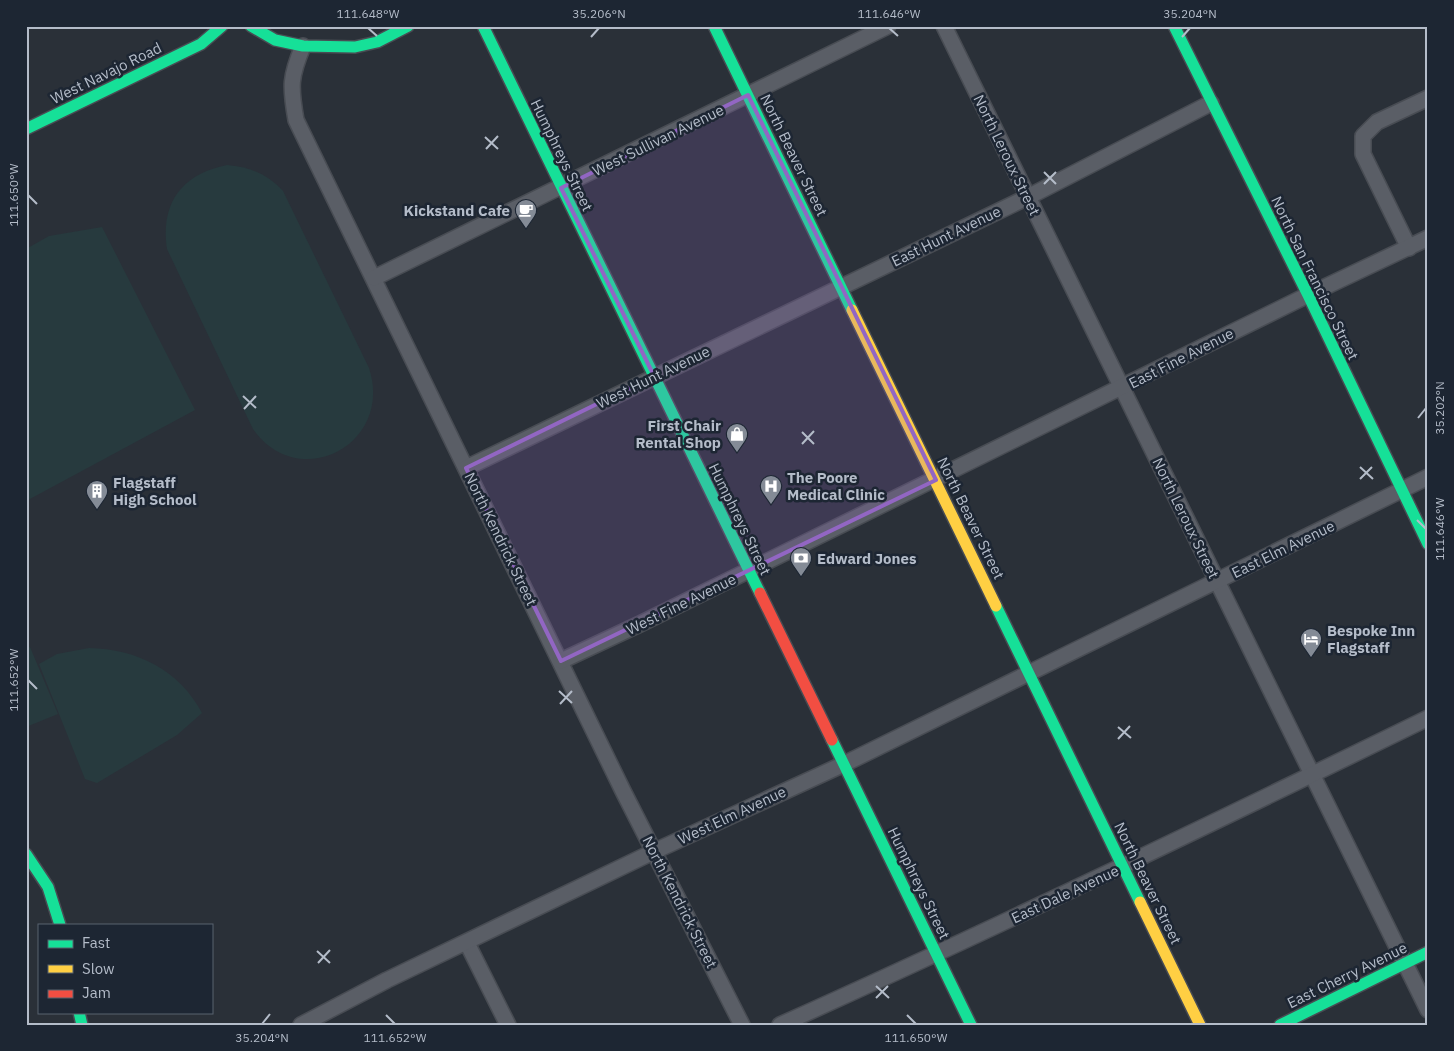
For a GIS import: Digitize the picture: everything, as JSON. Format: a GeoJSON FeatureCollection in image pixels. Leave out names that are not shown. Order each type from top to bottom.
{"type":"FeatureCollection","features":[{"type":"Feature","properties":{"kind":"street","name":"West Navajo Road"},"geometry":{"type":"LineString","coordinates":[[26,129],[201,44],[222,26]]}},
{"type":"Feature","properties":{"kind":"street"},"geometry":{"type":"LineString","coordinates":[[251,26],[275,40],[303,46],[356,47],[377,42],[408,26]]}},
{"type":"Feature","properties":{"kind":"street","name":"Humphreys Street"},"geometry":{"type":"LineString","coordinates":[[482,26],[971,1025]]}},
{"type":"Feature","properties":{"kind":"street","name":"North Beaver Street"},"geometry":{"type":"LineString","coordinates":[[714,26],[1200,1025]]}},
{"type":"Feature","properties":{"kind":"street","name":"West Sullivan Avenue"},"geometry":{"type":"LineString","coordinates":[[374,278],[561,188],[888,26]]}},
{"type":"Feature","properties":{"kind":"street","name":"North Leroux Street"},"geometry":{"type":"LineString","coordinates":[[944,26],[1217,581],[1310,776],[1428,1010]]}},
{"type":"Feature","properties":{"kind":"street","name":"North San Francisco Street"},"geometry":{"type":"LineString","coordinates":[[1174,26],[1308,295],[1428,544]]}},
{"type":"Feature","properties":{"kind":"street","name":"North Kendrick Street"},"geometry":{"type":"LineString","coordinates":[[303,46],[292,74],[291,87],[296,120],[742,1025]]}},
{"type":"Feature","properties":{"kind":"street"},"geometry":{"type":"LineString","coordinates":[[1409,248],[1362,154],[1363,136],[1377,122],[1428,98]]}},
{"type":"Feature","properties":{"kind":"street","name":"East Hunt Avenue"},"geometry":{"type":"LineString","coordinates":[[841,286],[1028,197],[1211,103]]}},
{"type":"Feature","properties":{"kind":"street","name":"East Fine Avenue"},"geometry":{"type":"LineString","coordinates":[[936,480],[1308,295],[1428,238]]}},
{"type":"Feature","properties":{"kind":"street","name":"West Hunt Avenue"},"geometry":{"type":"LineString","coordinates":[[466,468],[841,286]]}},
{"type":"Feature","properties":{"kind":"street","name":"East Elm Avenue"},"geometry":{"type":"LineString","coordinates":[[1029,672],[1428,477]]}},
{"type":"Feature","properties":{"kind":"street","name":"West Fine Avenue"},"geometry":{"type":"LineString","coordinates":[[561,661],[936,480]]}},
{"type":"Feature","properties":{"kind":"street","name":"West Elm Avenue"},"geometry":{"type":"LineString","coordinates":[[301,1025],[387,980],[655,851],[844,764],[1029,672]]}},
{"type":"Feature","properties":{"kind":"street","name":"East Dale Avenue"},"geometry":{"type":"LineString","coordinates":[[780,1025],[937,954],[1123,866],[1428,718]]}},
{"type":"Feature","properties":{"kind":"street"},"geometry":{"type":"LineString","coordinates":[[26,854],[48,887],[60,924]]}},
{"type":"Feature","properties":{"kind":"street"},"geometry":{"type":"LineString","coordinates":[[467,943],[508,1025]]}},
{"type":"Feature","properties":{"kind":"street","name":"East Cherry Avenue"},"geometry":{"type":"LineString","coordinates":[[1280,1025],[1428,952]]}},
{"type":"Feature","properties":{"kind":"highlighted area"},"geometry":{"type":"Polygon","coordinates":[[[748,95],[936,480],[561,661],[466,468],[654,376],[561,188],[748,95]]]}},
{"type":"Feature","properties":{"kind":"green space"},"geometry":{"type":"Polygon","coordinates":[[[227,165],[258,172],[283,191],[369,368],[373,395],[368,419],[355,438],[338,451],[317,458],[294,458],[272,448],[253,429],[167,249],[167,218],[171,205],[178,193],[186,183],[198,175],[227,165]]]}},
{"type":"Feature","properties":{"kind":"green space"},"geometry":{"type":"Polygon","coordinates":[[[102,227],[195,410],[28,500],[26,249],[49,236],[102,227]]]}},
{"type":"Feature","properties":{"kind":"green space"},"geometry":{"type":"Polygon","coordinates":[[[30,647],[58,714],[26,727],[26,649],[30,647]]]}},
{"type":"Feature","properties":{"kind":"green space"},"geometry":{"type":"Polygon","coordinates":[[[89,648],[107,649],[124,653],[155,665],[181,685],[193,698],[202,713],[177,735],[97,783],[85,779],[39,664],[57,654],[89,648]]]}},
{"type":"Feature","properties":{"kind":"traffic: fast"},"geometry":{"type":"LineString","coordinates":[[26,129],[201,44],[222,26]]}},
{"type":"Feature","properties":{"kind":"traffic: fast"},"geometry":{"type":"LineString","coordinates":[[251,26],[275,40],[303,46],[355,47],[377,42],[408,26]]}},
{"type":"Feature","properties":{"kind":"traffic: fast"},"geometry":{"type":"LineString","coordinates":[[483,26],[760,593]]}},
{"type":"Feature","properties":{"kind":"traffic: fast"},"geometry":{"type":"LineString","coordinates":[[714,26],[852,310]]}},
{"type":"Feature","properties":{"kind":"traffic: fast"},"geometry":{"type":"LineString","coordinates":[[1174,26],[1308,295],[1428,544]]}},
{"type":"Feature","properties":{"kind":"traffic: fast"},"geometry":{"type":"LineString","coordinates":[[996,606],[1140,902]]}},
{"type":"Feature","properties":{"kind":"traffic: fast"},"geometry":{"type":"LineString","coordinates":[[832,740],[971,1025]]}},
{"type":"Feature","properties":{"kind":"traffic: fast"},"geometry":{"type":"LineString","coordinates":[[26,854],[48,887],[60,924]]}},
{"type":"Feature","properties":{"kind":"traffic: fast"},"geometry":{"type":"LineString","coordinates":[[1280,1025],[1428,952]]}},
{"type":"Feature","properties":{"kind":"traffic: fast"},"geometry":{"type":"LineString","coordinates":[[79,1014],[82,1025]]}},
{"type":"Feature","properties":{"kind":"traffic: slow"},"geometry":{"type":"LineString","coordinates":[[852,310],[996,606]]}},
{"type":"Feature","properties":{"kind":"traffic: slow"},"geometry":{"type":"LineString","coordinates":[[1140,902],[1200,1025]]}},
{"type":"Feature","properties":{"kind":"traffic: jam"},"geometry":{"type":"LineString","coordinates":[[760,593],[832,740]]}},
{"type":"Feature","properties":{"kind":"place","name":"Kickstand Cafe"},"geometry":{"type":"Point","coordinates":[526,229]}},
{"type":"Feature","properties":{"kind":"place","name":"First Chair Rental Shop"},"geometry":{"type":"Point","coordinates":[737,453]}},
{"type":"Feature","properties":{"kind":"place","name":"The Poore Medical Clinic"},"geometry":{"type":"Point","coordinates":[771,505]}},
{"type":"Feature","properties":{"kind":"place","name":"Flagstaff High School"},"geometry":{"type":"Point","coordinates":[97,510]}},
{"type":"Feature","properties":{"kind":"place","name":"Edward Jones"},"geometry":{"type":"Point","coordinates":[801,577]}},
{"type":"Feature","properties":{"kind":"place","name":"Bespoke Inn Flagstaff"},"geometry":{"type":"Point","coordinates":[1311,658]}}]}
